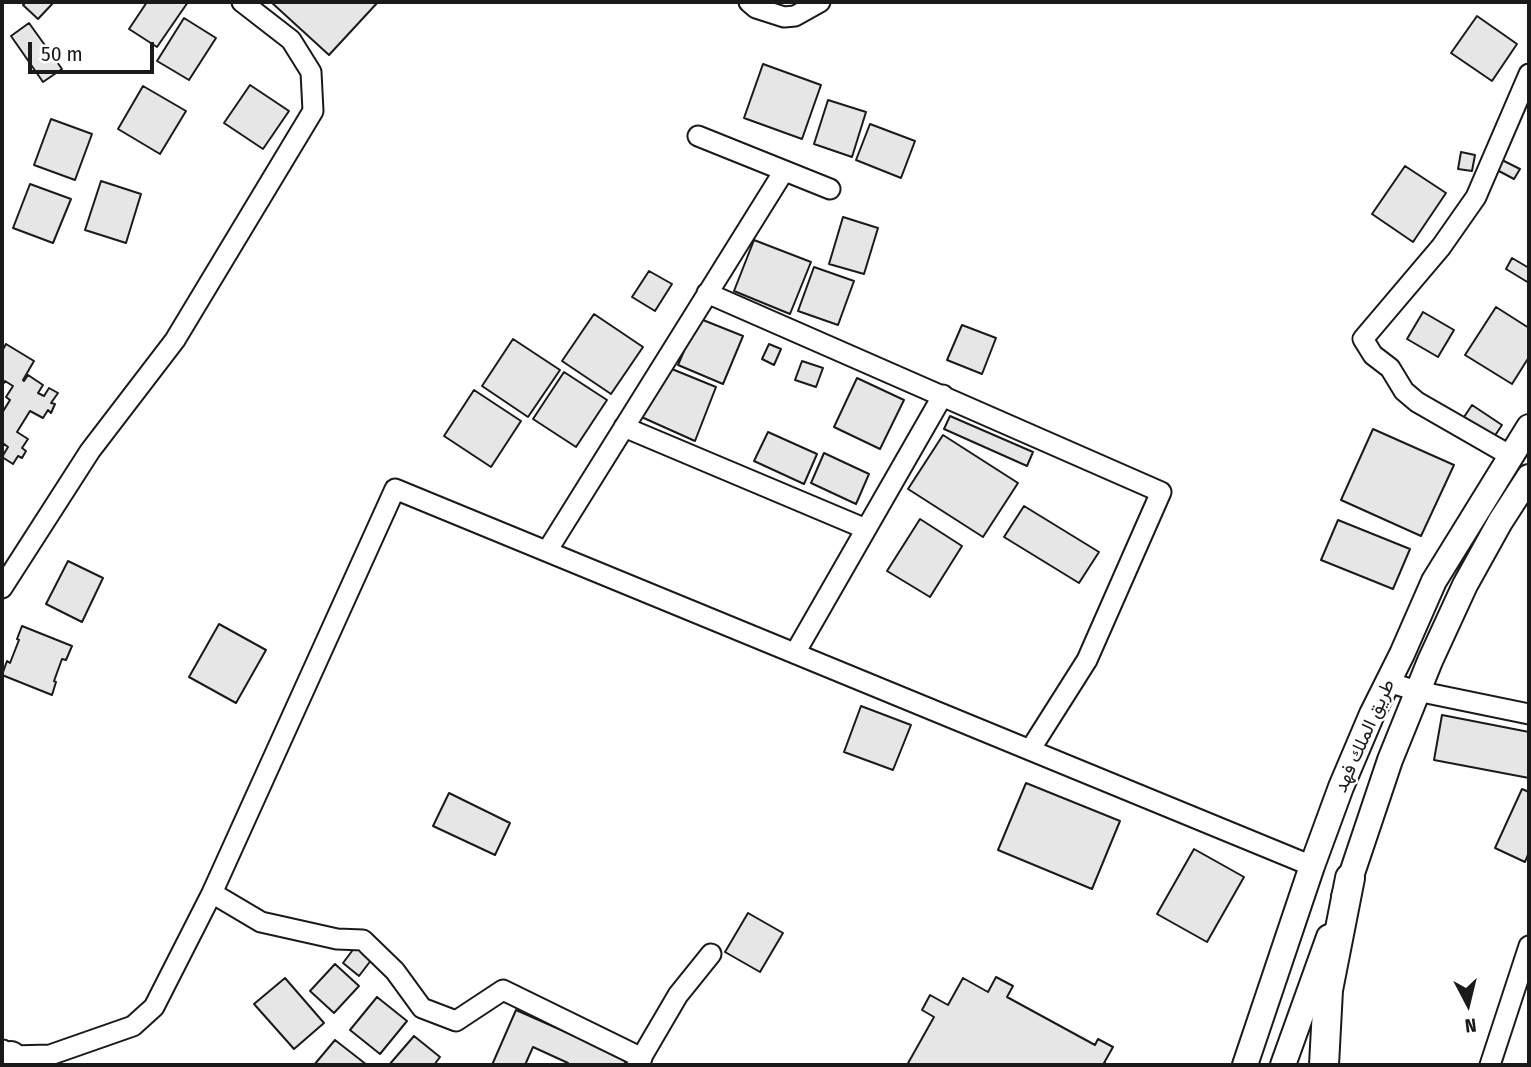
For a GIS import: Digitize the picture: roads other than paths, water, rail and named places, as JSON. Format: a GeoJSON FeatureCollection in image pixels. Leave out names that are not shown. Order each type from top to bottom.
{"type":"FeatureCollection","features":[{"type":"Feature","properties":{"kind":"highway"},"geometry":{"type":"LineString","coordinates":[[1324,1065],[1328,990],[1350,878]]}},
{"type":"Feature","properties":{"kind":"main road","name":"طريق الملك فهد"},"geometry":{"type":"LineString","coordinates":[[1245,1065],[1341,787],[1434,581],[1529,427]]}},
{"type":"Feature","properties":{"kind":"main road","name":"طريق الملك فهد"},"geometry":{"type":"LineString","coordinates":[[1283,1065],[1390,760],[1417,691],[1465,585],[1529,477]]}},
{"type":"Feature","properties":{"kind":"street"},"geometry":{"type":"LineString","coordinates":[[2,588],[90,451],[175,340],[313,111],[311,72],[291,40],[242,2]]}},
{"type":"Feature","properties":{"kind":"street"},"geometry":{"type":"LineString","coordinates":[[749,2],[756,8],[784,17],[795,16],[820,2]]}},
{"type":"Feature","properties":{"kind":"street"},"geometry":{"type":"LineString","coordinates":[[1511,456],[1417,402],[1404,391],[1391,368],[1373,355],[1363,339],[1441,247],[1476,197],[1529,74]]}},
{"type":"Feature","properties":{"kind":"street"},"geometry":{"type":"LineString","coordinates":[[698,136],[830,189]]}},
{"type":"Feature","properties":{"kind":"street"},"geometry":{"type":"LineString","coordinates":[[547,551],[783,171]]}},
{"type":"Feature","properties":{"kind":"street"},"geometry":{"type":"LineString","coordinates":[[707,293],[1160,492],[1087,660],[1030,750]]}},
{"type":"Feature","properties":{"kind":"street"},"geometry":{"type":"LineString","coordinates":[[795,653],[943,395]]}},
{"type":"Feature","properties":{"kind":"street"},"geometry":{"type":"LineString","coordinates":[[624,427],[866,529]]}},
{"type":"Feature","properties":{"kind":"street"},"geometry":{"type":"LineString","coordinates":[[6,1057],[50,1055],[133,1026],[154,1007],[212,893],[395,489],[1312,866]]}},
{"type":"Feature","properties":{"kind":"street"},"geometry":{"type":"LineString","coordinates":[[1388,682],[1417,691],[1529,714]]}},
{"type":"Feature","properties":{"kind":"street"},"geometry":{"type":"LineString","coordinates":[[212,893],[261,922],[337,939],[363,940],[395,971],[422,1008],[456,1021],[503,990],[640,1062],[678,995],[711,954]]}},
{"type":"Feature","properties":{"kind":"street"},"geometry":{"type":"LineString","coordinates":[[1490,1065],[1529,946]]}}]}
